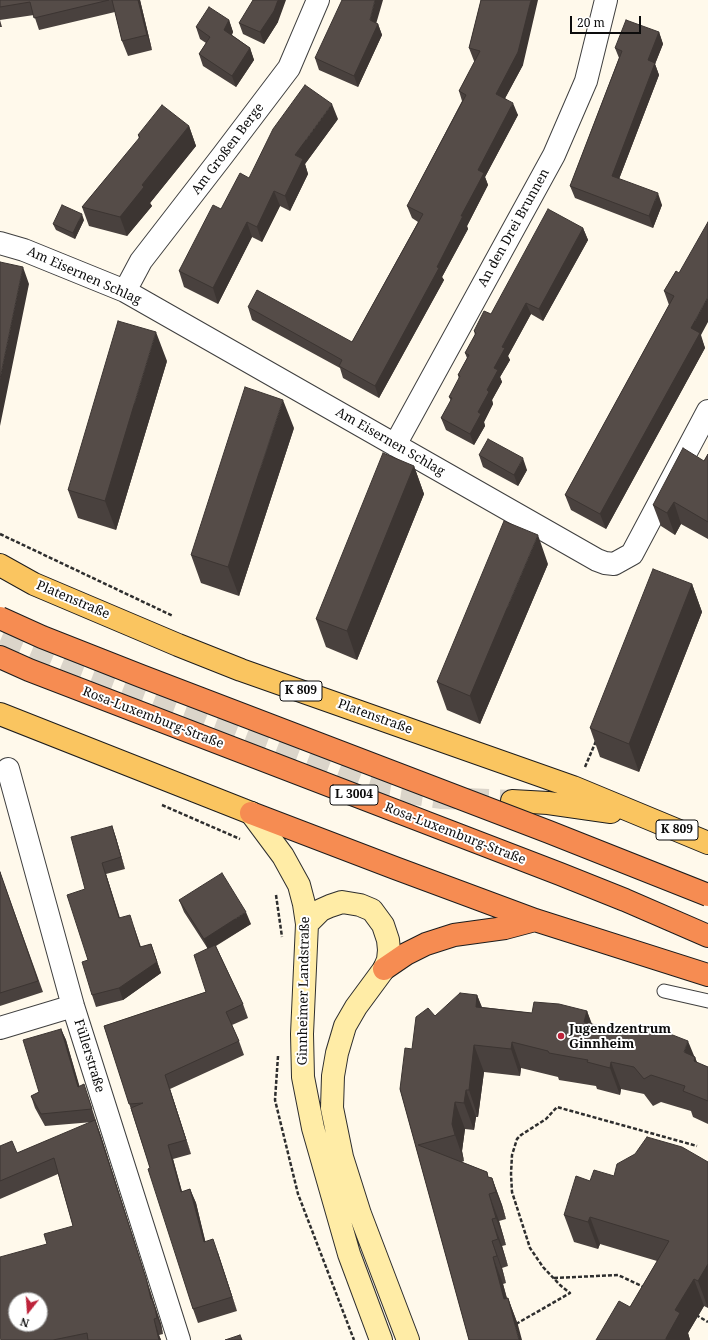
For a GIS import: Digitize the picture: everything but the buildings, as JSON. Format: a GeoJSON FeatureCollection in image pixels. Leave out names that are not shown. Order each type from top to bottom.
{"type":"FeatureCollection","features":[{"type":"Feature","properties":{"kind":"highway","name":"L 3004"},"geometry":{"type":"LineString","coordinates":[[0,618],[42,637],[141,676],[708,895]]}},
{"type":"Feature","properties":{"kind":"highway","name":"Rosa-Luxemburg-Straße"},"geometry":{"type":"LineString","coordinates":[[0,657],[29,670],[560,874],[708,936]]}},
{"type":"Feature","properties":{"kind":"highway"},"geometry":{"type":"LineString","coordinates":[[251,813],[535,920],[708,975]]}},
{"type":"Feature","properties":{"kind":"highway"},"geometry":{"type":"LineString","coordinates":[[384,969],[406,954],[426,944],[454,935],[505,928],[535,920]]}},
{"type":"Feature","properties":{"kind":"main road","name":"Platenstraße"},"geometry":{"type":"LineString","coordinates":[[0,565],[34,584],[234,667],[573,787],[708,843]]}},
{"type":"Feature","properties":{"kind":"main road"},"geometry":{"type":"LineString","coordinates":[[0,714],[251,813]]}},
{"type":"Feature","properties":{"kind":"main road","name":"K 809"},"geometry":{"type":"LineString","coordinates":[[512,801],[556,804],[646,817]]}},
{"type":"Feature","properties":{"kind":"main road","name":"Ginnheimer Landstraße"},"geometry":{"type":"LineString","coordinates":[[251,813],[283,856],[299,886],[304,904],[307,924],[302,1034],[303,1077],[312,1128],[349,1254],[382,1340]]}},
{"type":"Feature","properties":{"kind":"main road"},"geometry":{"type":"LineString","coordinates":[[307,924],[321,910],[342,902],[360,905],[372,910],[383,925],[388,940],[388,960],[384,969],[356,1007],[345,1026],[334,1068],[332,1108],[342,1156],[360,1214],[408,1340]]}},
{"type":"Feature","properties":{"kind":"street","name":"Am Großen Berge"},"geometry":{"type":"LineString","coordinates":[[125,291],[141,261],[224,155],[289,68],[318,0]]}},
{"type":"Feature","properties":{"kind":"street","name":"An den Drei Brunnen"},"geometry":{"type":"LineString","coordinates":[[395,445],[554,155],[586,81],[606,0]]}},
{"type":"Feature","properties":{"kind":"street","name":"Am Eisernen Schlag"},"geometry":{"type":"LineString","coordinates":[[0,244],[24,250],[125,291],[597,560],[614,564],[632,554],[695,455],[708,411]]}},
{"type":"Feature","properties":{"kind":"street","name":"Füllerstraße"},"geometry":{"type":"LineString","coordinates":[[8,769],[73,1006],[179,1340]]}},
{"type":"Feature","properties":{"kind":"street"},"geometry":{"type":"LineString","coordinates":[[0,1028],[73,1006]]}},
{"type":"Feature","properties":{"kind":"lane"},"geometry":{"type":"LineString","coordinates":[[664,991],[708,1001]]}},
{"type":"Feature","properties":{"kind":"path"},"geometry":{"type":"LineString","coordinates":[[582,773],[598,736]]}},
{"type":"Feature","properties":{"kind":"path"},"geometry":{"type":"LineString","coordinates":[[158,803],[244,840]]}},
{"type":"Feature","properties":{"kind":"path"},"geometry":{"type":"LineString","coordinates":[[275,890],[283,944]]}},
{"type":"Feature","properties":{"kind":"path"},"geometry":{"type":"LineString","coordinates":[[278,1053],[275,1100],[298,1194],[354,1340]]}},
{"type":"Feature","properties":{"kind":"path"},"geometry":{"type":"LineString","coordinates":[[510,1328],[570,1293],[543,1267],[530,1248],[512,1192],[512,1155],[517,1139],[521,1134],[546,1119],[557,1107],[697,1146]]}},
{"type":"Feature","properties":{"kind":"path"},"geometry":{"type":"LineString","coordinates":[[553,1278],[618,1275],[646,1288]]}},
{"type":"Feature","properties":{"kind":"path"},"geometry":{"type":"LineString","coordinates":[[694,1314],[708,1322]]}},
{"type":"Feature","properties":{"kind":"tunnel"},"geometry":{"type":"LineString","coordinates":[[0,641],[71,671],[369,784],[390,790],[441,798],[512,801]]}},
{"type":"Feature","properties":{"kind":"place","name":"Jugendzentrum Ginnheim"},"geometry":{"type":"Point","coordinates":[561,1036]}}]}
